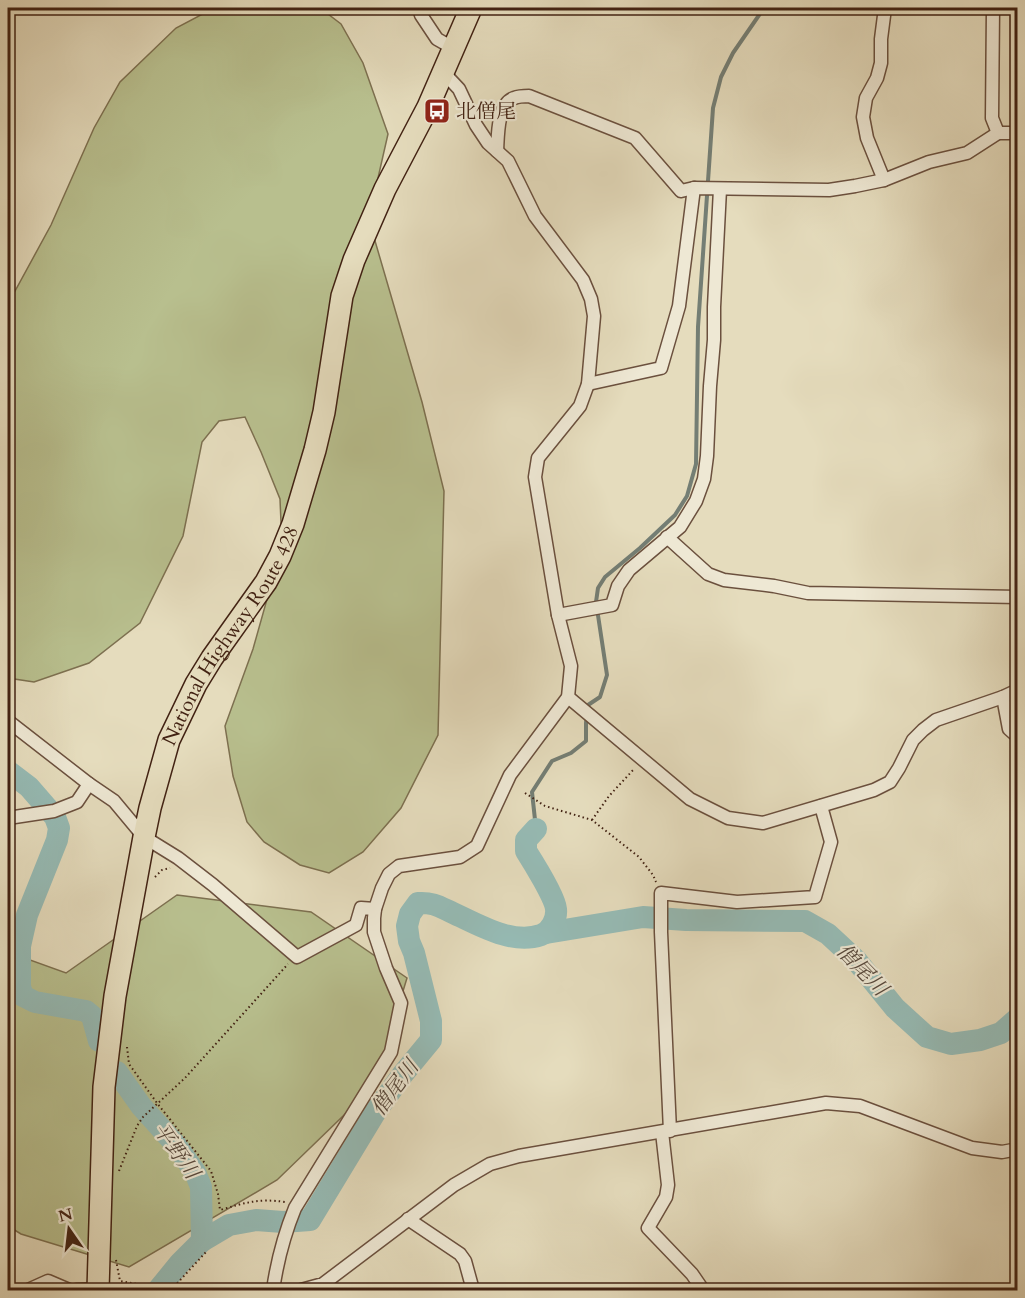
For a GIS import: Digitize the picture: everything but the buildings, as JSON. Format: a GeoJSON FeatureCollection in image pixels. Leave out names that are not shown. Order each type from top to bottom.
{"type":"FeatureCollection","features":[{"type":"Feature","properties":{"kind":"highway","name":"National Highway Route 428"},"geometry":{"type":"LineString","coordinates":[[98,1290],[106,1067],[115,996],[144,837],[159,773],[170,740],[196,684],[266,582],[280,556],[293,524],[315,450],[324,412],[342,296],[354,260],[385,189],[428,107],[471,8]]}},
{"type":"Feature","properties":{"kind":"street"},"geometry":{"type":"LineString","coordinates":[[419,8],[436,39],[453,48]]}},
{"type":"Feature","properties":{"kind":"street"},"geometry":{"type":"LineString","coordinates":[[884,180],[867,138],[864,117],[866,98],[877,78],[881,63],[885,8]]}},
{"type":"Feature","properties":{"kind":"street"},"geometry":{"type":"LineString","coordinates":[[993,8],[992,118],[998,133]]}},
{"type":"Feature","properties":{"kind":"street"},"geometry":{"type":"LineString","coordinates":[[273,1290],[276,1267],[286,1230],[295,1208],[391,1052],[401,1003],[374,932],[375,909],[382,888],[389,874],[399,866],[460,857],[477,846],[510,775],[568,697],[571,666],[558,615],[535,477],[538,458],[580,406],[588,384],[594,316],[591,299],[583,280],[536,216],[508,161],[488,143],[459,89],[443,72]]}},
{"type":"Feature","properties":{"kind":"street"},"geometry":{"type":"LineString","coordinates":[[497,151],[500,118],[506,103],[515,98],[529,96],[635,138],[681,190],[694,188],[829,190],[855,186],[884,180],[929,162],[967,153],[998,133],[1017,133]]}},
{"type":"Feature","properties":{"kind":"street"},"geometry":{"type":"LineString","coordinates":[[588,384],[661,368],[679,306],[694,188]]}},
{"type":"Feature","properties":{"kind":"street"},"geometry":{"type":"LineString","coordinates":[[558,615],[612,605],[618,586],[630,570],[680,527],[696,501],[704,479],[707,456],[720,189]]}},
{"type":"Feature","properties":{"kind":"street"},"geometry":{"type":"LineString","coordinates":[[667,537],[708,573],[724,580],[808,593],[1017,597]]}},
{"type":"Feature","properties":{"kind":"street"},"geometry":{"type":"LineString","coordinates":[[568,697],[690,799],[728,818],[763,824],[874,790],[890,782],[913,740],[923,729],[936,720],[1003,698],[1017,690]]}},
{"type":"Feature","properties":{"kind":"street"},"geometry":{"type":"LineString","coordinates":[[1003,698],[1009,729],[1017,737]]}},
{"type":"Feature","properties":{"kind":"street"},"geometry":{"type":"LineString","coordinates":[[8,721],[114,801],[144,837],[213,885],[297,957],[356,925],[361,908],[375,909]]}},
{"type":"Feature","properties":{"kind":"street"},"geometry":{"type":"LineString","coordinates":[[8,818],[54,811],[76,802],[89,784]]}},
{"type":"Feature","properties":{"kind":"street"},"geometry":{"type":"LineString","coordinates":[[703,1290],[692,1274],[648,1228],[666,1197],[668,1185],[661,893],[737,902],[815,897],[831,842],[821,806]]}},
{"type":"Feature","properties":{"kind":"street"},"geometry":{"type":"LineString","coordinates":[[301,1290],[323,1284],[454,1185],[490,1164],[519,1156],[826,1103],[860,1106],[972,1148],[1002,1152],[1017,1149]]}},
{"type":"Feature","properties":{"kind":"street"},"geometry":{"type":"LineString","coordinates":[[408,1220],[460,1254],[465,1261],[474,1290]]}},
{"type":"Feature","properties":{"kind":"street"},"geometry":{"type":"LineString","coordinates":[[28,1290],[48,1281],[69,1290]]}},
{"type":"Feature","properties":{"kind":"street"},"geometry":{"type":"LineString","coordinates":[[76,1290],[98,1290]]}},
{"type":"Feature","properties":{"kind":"path"},"geometry":{"type":"LineString","coordinates":[[592,820],[609,796],[643,759]]}},
{"type":"Feature","properties":{"kind":"path"},"geometry":{"type":"LineString","coordinates":[[525,793],[545,806],[592,820],[639,856],[653,875],[661,893]]}},
{"type":"Feature","properties":{"kind":"path"},"geometry":{"type":"LineString","coordinates":[[153,883],[156,875],[162,870],[191,868]]}},
{"type":"Feature","properties":{"kind":"path"},"geometry":{"type":"LineString","coordinates":[[116,1178],[143,1117],[185,1078],[297,957]]}},
{"type":"Feature","properties":{"kind":"path"},"geometry":{"type":"LineString","coordinates":[[126,1039],[129,1064],[211,1171],[220,1209],[253,1200],[285,1202],[295,1208]]}},
{"type":"Feature","properties":{"kind":"path"},"geometry":{"type":"LineString","coordinates":[[171,1290],[206,1252]]}},
{"type":"Feature","properties":{"kind":"path"},"geometry":{"type":"LineString","coordinates":[[111,1257],[117,1261],[120,1281],[150,1286],[155,1290]]}},
{"type":"Feature","properties":{"kind":"green space"},"geometry":{"type":"Polygon","coordinates":[[[214,8],[320,8],[341,24],[363,63],[388,134],[375,191],[373,234],[422,402],[444,491],[438,735],[401,808],[363,852],[329,873],[300,865],[264,842],[247,822],[233,776],[225,726],[253,649],[282,546],[280,499],[245,417],[219,421],[202,442],[183,536],[140,623],[89,663],[34,682],[8,678],[8,304],[51,225],[94,128],[120,82],[176,28],[214,8]]]}},
{"type":"Feature","properties":{"kind":"green space"},"geometry":{"type":"Polygon","coordinates":[[[177,895],[311,912],[407,978],[374,1086],[277,1180],[129,1267],[21,1234],[8,1226],[8,952],[66,973],[177,895]]]}},
{"type":"Feature","properties":{"kind":"waterway"},"geometry":{"type":"LineString","coordinates":[[536,829],[532,792],[552,761],[571,753],[586,741],[588,705],[600,697],[607,675],[596,602],[598,588],[605,577],[675,515],[687,496],[696,464],[698,327],[713,108],[721,77],[733,53],[764,8]]}},
{"type":"Feature","properties":{"kind":"waterway","name":"平野川"},"geometry":{"type":"LineString","coordinates":[[8,771],[29,787],[55,817],[59,828],[57,840],[27,915],[20,946],[20,987],[23,996],[35,1002],[86,1011],[92,1016],[99,1041]]}},
{"type":"Feature","properties":{"kind":"waterway","name":"僧尾川"},"geometry":{"type":"LineString","coordinates":[[158,1290],[202,1241],[229,1225],[256,1220],[283,1222],[310,1220],[376,1111],[431,1040],[431,1021],[407,926],[410,914],[418,903],[436,905],[507,936],[541,935],[550,928],[555,917],[555,904],[526,851],[526,840],[536,829]]}},
{"type":"Feature","properties":{"kind":"waterway","name":"僧尾川"},"geometry":{"type":"LineString","coordinates":[[546,933],[643,917],[686,920],[805,921],[828,934],[856,960],[895,1008],[927,1037],[951,1044],[980,1040],[1001,1033],[1018,1018]]}},
{"type":"Feature","properties":{"kind":"waterway","name":"平野川"},"geometry":{"type":"LineString","coordinates":[[117,1072],[141,1106],[176,1145],[195,1172],[201,1187],[202,1241]]}},
{"type":"Feature","properties":{"kind":"place","name":"北僧尾"},"geometry":{"type":"Point","coordinates":[437,111]}}]}
